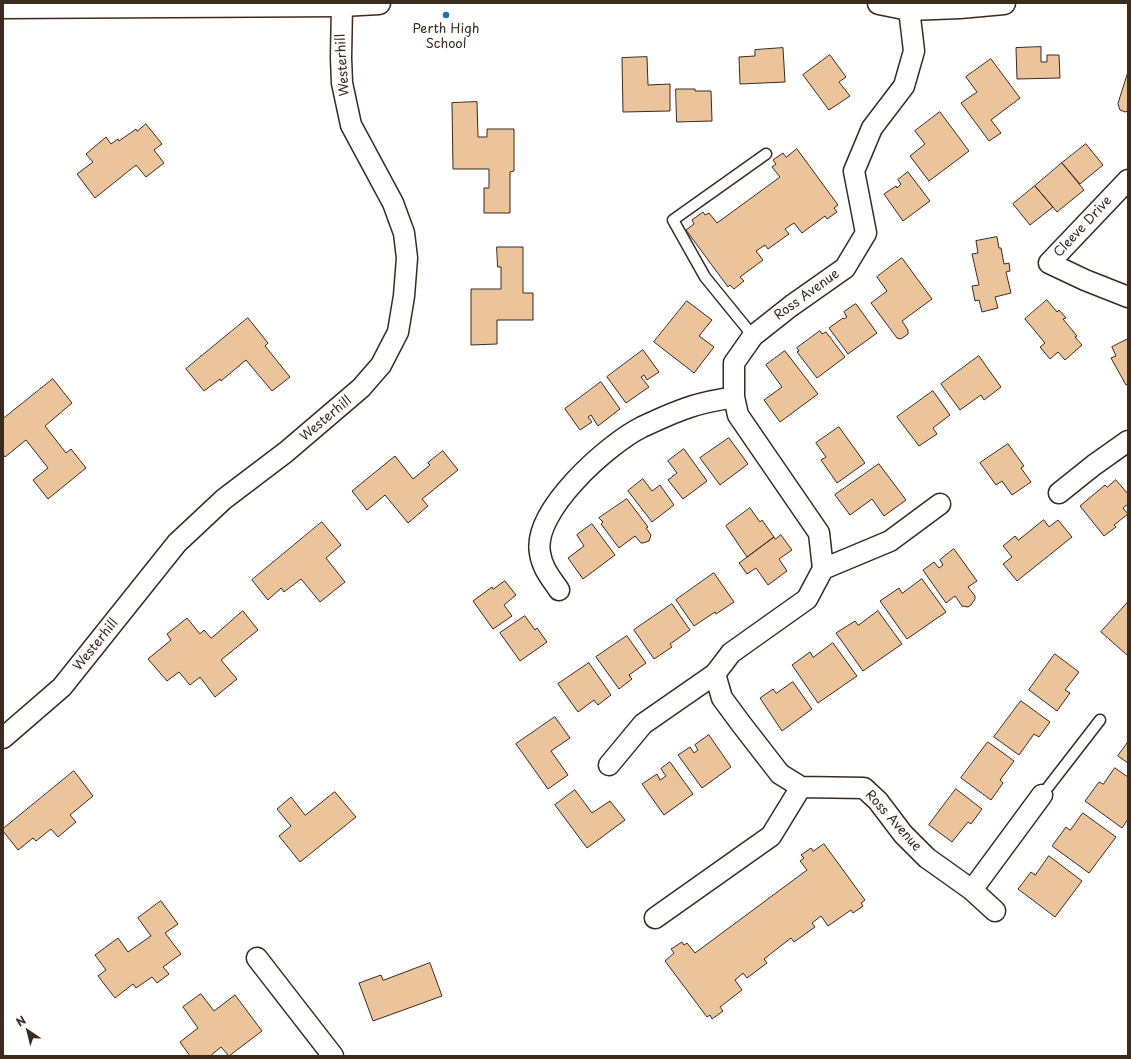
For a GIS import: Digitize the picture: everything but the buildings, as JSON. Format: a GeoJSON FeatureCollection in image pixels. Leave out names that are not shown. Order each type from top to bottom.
{"type":"FeatureCollection","features":[{"type":"Feature","properties":{"kind":"street"},"geometry":{"type":"LineString","coordinates":[[3,7],[379,3]]}},
{"type":"Feature","properties":{"kind":"street"},"geometry":{"type":"LineString","coordinates":[[879,3],[909,6],[960,7],[1004,3]]}},
{"type":"Feature","properties":{"kind":"street","name":"Westerhill"},"geometry":{"type":"LineString","coordinates":[[3,738],[62,687],[190,530],[224,499],[286,452],[362,388],[381,365],[398,332],[404,296],[407,258],[404,234],[393,203],[351,125],[342,83],[342,4]]}},
{"type":"Feature","properties":{"kind":"street","name":"Ross Avenue"},"geometry":{"type":"LineString","coordinates":[[823,569],[819,533],[738,415],[734,397],[734,363],[753,336],[791,306],[845,268],[866,233],[854,171],[872,128],[904,86],[914,50],[909,6]]}},
{"type":"Feature","properties":{"kind":"street","name":"Cleeve Drive"},"geometry":{"type":"LineString","coordinates":[[1128,180],[1049,263],[1085,280],[1128,297]]}},
{"type":"Feature","properties":{"kind":"street"},"geometry":{"type":"LineString","coordinates":[[559,590],[543,567],[539,552],[540,534],[551,510],[571,484],[604,452],[641,428],[688,407],[734,397]]}},
{"type":"Feature","properties":{"kind":"street"},"geometry":{"type":"LineString","coordinates":[[1059,494],[1094,464],[1128,441]]}},
{"type":"Feature","properties":{"kind":"street"},"geometry":{"type":"LineString","coordinates":[[609,765],[642,724],[715,674],[731,653],[807,599],[823,569],[890,542],[940,504]]}},
{"type":"Feature","properties":{"kind":"street"},"geometry":{"type":"LineString","coordinates":[[655,918],[771,836],[801,787],[780,774],[742,725],[722,698],[715,674]]}},
{"type":"Feature","properties":{"kind":"street","name":"Ross Avenue"},"geometry":{"type":"LineString","coordinates":[[801,787],[864,788],[878,801],[903,834],[927,858],[972,890],[995,911]]}},
{"type":"Feature","properties":{"kind":"street"},"geometry":{"type":"LineString","coordinates":[[972,890],[1042,795]]}},
{"type":"Feature","properties":{"kind":"street"},"geometry":{"type":"LineString","coordinates":[[257,958],[333,1056]]}},
{"type":"Feature","properties":{"kind":"lane"},"geometry":{"type":"LineString","coordinates":[[753,336],[705,277],[673,220],[766,154]]}},
{"type":"Feature","properties":{"kind":"lane"},"geometry":{"type":"LineString","coordinates":[[1042,795],[1100,720]]}},
{"type":"Feature","properties":{"kind":"place","name":"Perth High School"},"geometry":{"type":"Point","coordinates":[446,15]}}]}
